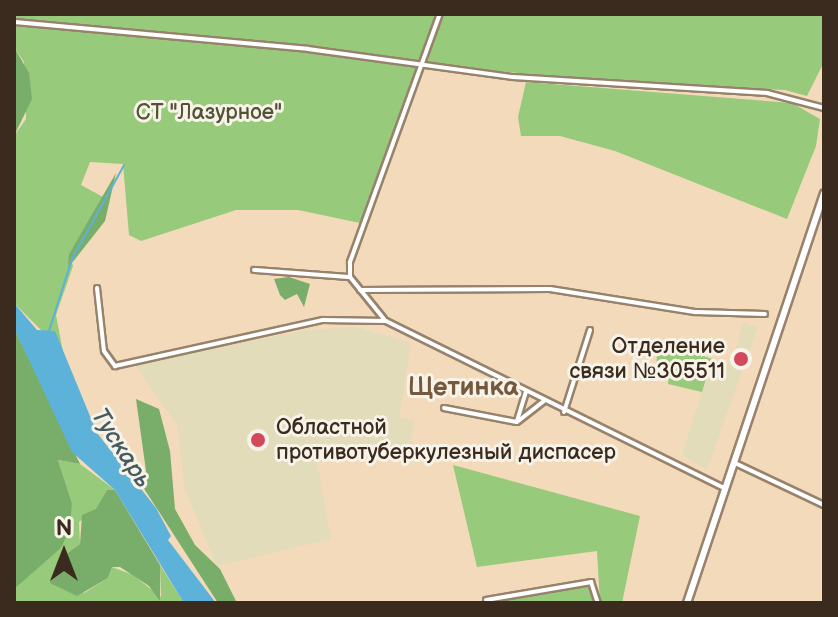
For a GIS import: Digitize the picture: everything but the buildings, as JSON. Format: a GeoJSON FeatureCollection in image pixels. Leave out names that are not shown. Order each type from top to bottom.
{"type":"FeatureCollection","features":[{"type":"Feature","properties":{"kind":"main road"},"geometry":{"type":"LineString","coordinates":[[687,603],[824,193]]}},
{"type":"Feature","properties":{"kind":"street"},"geometry":{"type":"LineString","coordinates":[[440,14],[355,242],[350,277],[386,321],[564,412],[724,488]]}},
{"type":"Feature","properties":{"kind":"street"},"geometry":{"type":"LineString","coordinates":[[14,22],[308,49],[420,67],[641,88],[767,93],[824,108]]}},
{"type":"Feature","properties":{"kind":"street"},"geometry":{"type":"LineString","coordinates":[[254,270],[350,277]]}},
{"type":"Feature","properties":{"kind":"street"},"geometry":{"type":"LineString","coordinates":[[97,288],[104,351],[115,366],[323,320],[386,321]]}},
{"type":"Feature","properties":{"kind":"street"},"geometry":{"type":"LineString","coordinates":[[360,290],[550,289],[696,312],[765,314]]}},
{"type":"Feature","properties":{"kind":"street"},"geometry":{"type":"LineString","coordinates":[[564,412],[590,330]]}},
{"type":"Feature","properties":{"kind":"street"},"geometry":{"type":"LineString","coordinates":[[517,422],[526,392]]}},
{"type":"Feature","properties":{"kind":"street"},"geometry":{"type":"LineString","coordinates":[[444,408],[517,422],[544,401]]}},
{"type":"Feature","properties":{"kind":"street"},"geometry":{"type":"LineString","coordinates":[[732,463],[765,473],[824,505]]}},
{"type":"Feature","properties":{"kind":"street"},"geometry":{"type":"LineString","coordinates":[[486,600],[591,582],[598,603]]}},
{"type":"Feature","properties":{"kind":"shaded area"},"geometry":{"type":"Polygon","coordinates":[[[743,323],[758,327],[707,470],[682,455],[712,359],[731,363],[743,323]]]}},
{"type":"Feature","properties":{"kind":"shaded area","name":"Областной противотуберкулезный диспасер"},"geometry":{"type":"Polygon","coordinates":[[[356,327],[411,343],[399,417],[414,420],[411,450],[317,462],[331,539],[217,566],[185,489],[177,425],[134,364],[307,330],[356,327]]]}},
{"type":"Feature","properties":{"kind":"green space","name":"СТ \"Лазурное\""},"geometry":{"type":"Polygon","coordinates":[[[14,14],[824,14],[824,62],[807,96],[785,90],[613,82],[424,64],[365,224],[298,210],[236,210],[141,241],[129,235],[123,164],[90,162],[81,185],[103,197],[69,254],[73,266],[56,315],[63,352],[14,303],[14,136],[26,119],[24,62],[14,47],[14,14]]]}},
{"type":"Feature","properties":{"kind":"green space"},"geometry":{"type":"Polygon","coordinates":[[[14,47],[29,73],[32,99],[14,136],[14,47]]]}},
{"type":"Feature","properties":{"kind":"green space"},"geometry":{"type":"Polygon","coordinates":[[[526,82],[792,103],[820,119],[816,146],[787,219],[615,151],[560,136],[521,136],[518,117],[526,82]]]}},
{"type":"Feature","properties":{"kind":"green space"},"geometry":{"type":"Polygon","coordinates":[[[116,173],[105,221],[68,268],[69,254],[116,173]]]}},
{"type":"Feature","properties":{"kind":"green space"},"geometry":{"type":"Polygon","coordinates":[[[289,277],[310,284],[304,307],[297,294],[285,300],[280,295],[274,279],[289,277]]]}},
{"type":"Feature","properties":{"kind":"green space"},"geometry":{"type":"Polygon","coordinates":[[[14,328],[80,464],[58,460],[72,503],[70,528],[61,548],[14,589],[14,328]]]}},
{"type":"Feature","properties":{"kind":"green space"},"geometry":{"type":"Polygon","coordinates":[[[658,340],[712,359],[702,392],[668,384],[669,374],[656,371],[658,340]]]}},
{"type":"Feature","properties":{"kind":"green space"},"geometry":{"type":"Polygon","coordinates":[[[136,399],[159,409],[170,451],[175,509],[195,545],[220,569],[237,603],[218,603],[141,484],[146,471],[136,399]]]}},
{"type":"Feature","properties":{"kind":"green space"},"geometry":{"type":"Polygon","coordinates":[[[58,460],[80,464],[115,490],[107,490],[97,509],[79,522],[80,544],[58,560],[84,593],[108,578],[112,567],[133,575],[161,597],[160,565],[184,603],[14,603],[16,586],[61,548],[72,503],[58,460]]]}},
{"type":"Feature","properties":{"kind":"green space"},"geometry":{"type":"Polygon","coordinates":[[[453,465],[640,516],[622,603],[600,603],[597,551],[477,567],[453,465]]]}},
{"type":"Feature","properties":{"kind":"green space"},"geometry":{"type":"Polygon","coordinates":[[[107,490],[115,490],[160,565],[160,601],[149,586],[120,567],[112,567],[108,578],[77,596],[50,583],[58,560],[80,544],[82,515],[96,509],[107,490]]]}},
{"type":"Feature","properties":{"kind":"green space"},"geometry":{"type":"Polygon","coordinates":[[[592,585],[597,603],[489,603],[522,596],[592,585]]]}},
{"type":"Feature","properties":{"kind":"water"},"geometry":{"type":"Polygon","coordinates":[[[14,303],[37,330],[55,331],[97,433],[156,508],[171,536],[168,540],[216,603],[184,603],[115,490],[72,452],[14,328],[14,303]]]}},
{"type":"Feature","properties":{"kind":"waterway"},"geometry":{"type":"LineString","coordinates":[[49,331],[72,259],[124,165]]}},
{"type":"Feature","properties":{"kind":"place","name":"Отделение связи №305511"},"geometry":{"type":"Point","coordinates":[741,359]}},
{"type":"Feature","properties":{"kind":"place","name":"Областной противотуберкулезный диспасер"},"geometry":{"type":"Point","coordinates":[258,440]}},
{"type":"Feature","properties":{"kind":"district","name":"Щетинка"},"geometry":{"type":"Point","coordinates":[463,388]}},
{"type":"Feature","properties":{"kind":"water label","name":"Тускарь"},"geometry":{"type":"Point","coordinates":[121,448]}}]}
